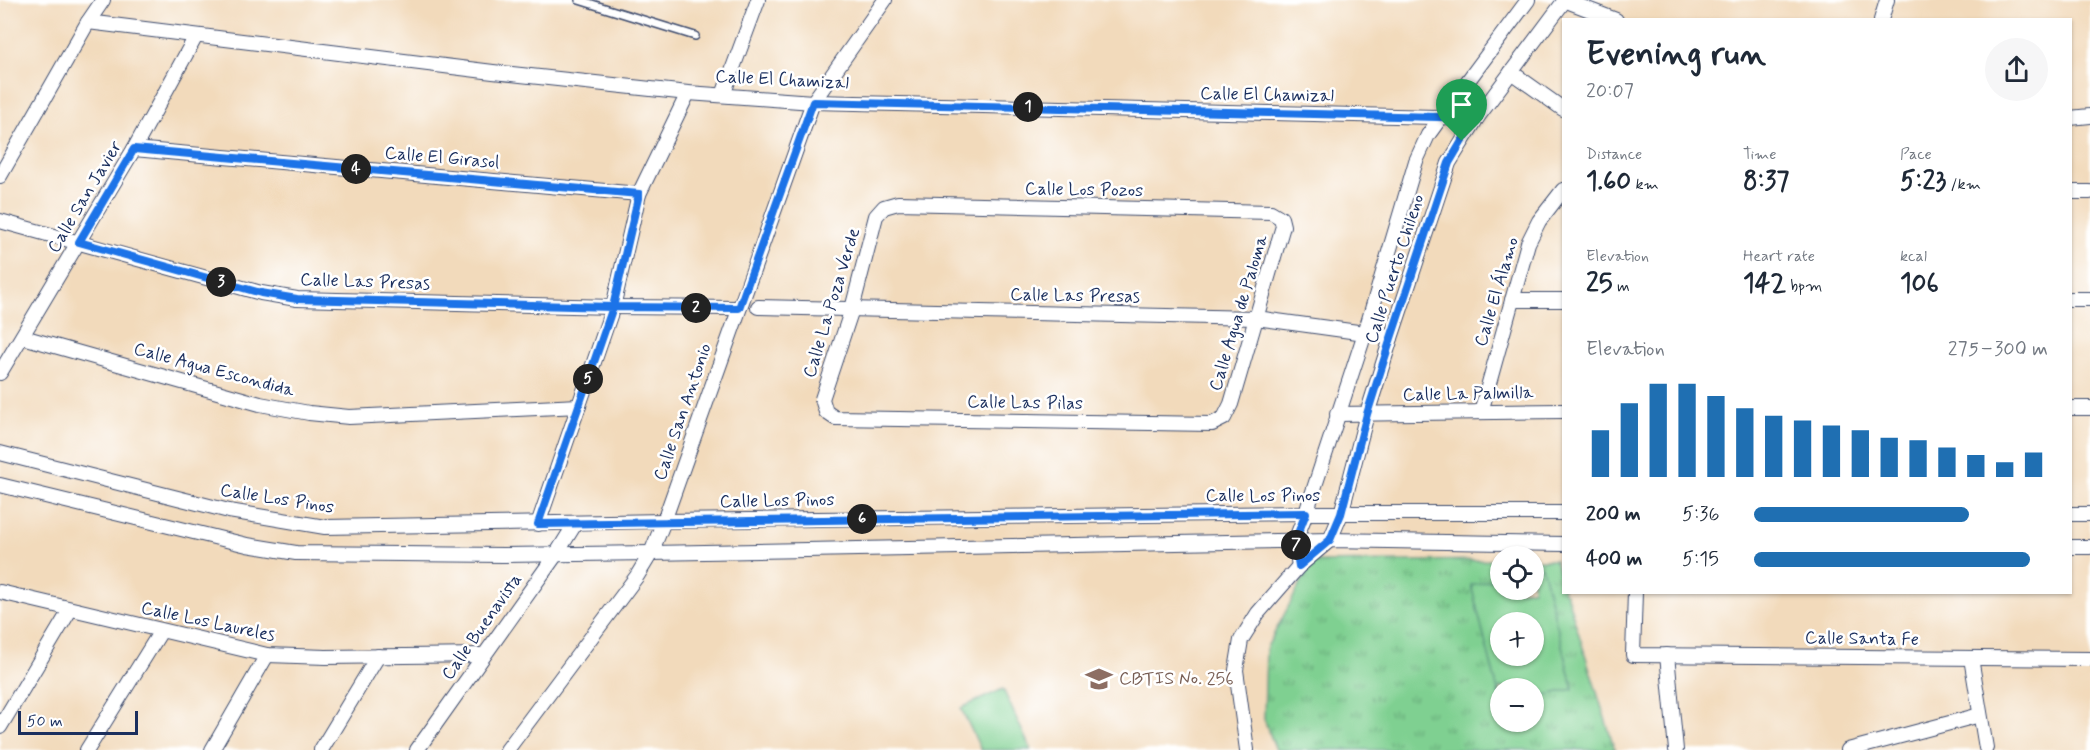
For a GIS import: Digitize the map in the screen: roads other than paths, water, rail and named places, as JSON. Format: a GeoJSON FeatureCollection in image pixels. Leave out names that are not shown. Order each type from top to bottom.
{"type":"FeatureCollection","features":[{"type":"Feature","properties":{"kind":"street"},"geometry":{"type":"LineString","coordinates":[[0,176],[88,22],[104,0]]}},
{"type":"Feature","properties":{"kind":"street"},"geometry":{"type":"LineString","coordinates":[[723,95],[758,0]]}},
{"type":"Feature","properties":{"kind":"street","name":"Calle San Antonio"},"geometry":{"type":"LineString","coordinates":[[507,750],[630,586],[651,553],[813,102],[885,0]]}},
{"type":"Feature","properties":{"kind":"street","name":"Calle Puerto Chileno"},"geometry":{"type":"LineString","coordinates":[[1295,541],[1365,333],[1416,161],[1428,135],[1528,0]]}},
{"type":"Feature","properties":{"kind":"street"},"geometry":{"type":"LineString","coordinates":[[1564,0],[1611,18]]}},
{"type":"Feature","properties":{"kind":"street","name":"Calle Puerto Chileno"},"geometry":{"type":"LineString","coordinates":[[1247,750],[1236,670],[1241,640],[1258,614],[1299,566],[1330,540],[1341,514],[1367,414],[1449,163],[1478,118],[1564,0]]}},
{"type":"Feature","properties":{"kind":"street"},"geometry":{"type":"LineString","coordinates":[[1882,18],[1887,0]]}},
{"type":"Feature","properties":{"kind":"street","name":"Calle El Chamizal"},"geometry":{"type":"LineString","coordinates":[[88,22],[481,71],[688,93],[813,102],[1478,118]]}},
{"type":"Feature","properties":{"kind":"street","name":"Calle San Javier"},"geometry":{"type":"LineString","coordinates":[[0,374],[134,149],[196,36]]}},
{"type":"Feature","properties":{"kind":"street"},"geometry":{"type":"LineString","coordinates":[[1511,72],[1562,108]]}},
{"type":"Feature","properties":{"kind":"street"},"geometry":{"type":"LineString","coordinates":[[538,524],[613,307],[639,194],[688,93]]}},
{"type":"Feature","properties":{"kind":"street"},"geometry":{"type":"LineString","coordinates":[[2072,118],[2090,116]]}},
{"type":"Feature","properties":{"kind":"street","name":"Calle El Girasol"},"geometry":{"type":"LineString","coordinates":[[134,149],[639,194]]}},
{"type":"Feature","properties":{"kind":"street"},"geometry":{"type":"LineString","coordinates":[[2072,192],[2090,192]]}},
{"type":"Feature","properties":{"kind":"street","name":"Calle El Álamo"},"geometry":{"type":"LineString","coordinates":[[1481,412],[1528,243],[1539,221],[1562,193]]}},
{"type":"Feature","properties":{"kind":"street","name":"Calle Los Pozos"},"geometry":{"type":"LineString","coordinates":[[884,207],[898,203],[1271,212],[1281,218]]}},
{"type":"Feature","properties":{"kind":"street","name":"Calle La Poza Verde"},"geometry":{"type":"LineString","coordinates":[[826,412],[822,399],[852,309],[876,216],[884,207]]}},
{"type":"Feature","properties":{"kind":"street","name":"Calle Agua de Paloma"},"geometry":{"type":"LineString","coordinates":[[1224,418],[1231,404],[1257,318],[1283,226],[1281,218]]}},
{"type":"Feature","properties":{"kind":"street","name":"Calle Las Presas"},"geometry":{"type":"LineString","coordinates":[[0,221],[261,293],[297,299],[739,308]]}},
{"type":"Feature","properties":{"kind":"street"},"geometry":{"type":"LineString","coordinates":[[2072,299],[2090,299]]}},
{"type":"Feature","properties":{"kind":"street"},"geometry":{"type":"LineString","coordinates":[[1512,300],[1562,300]]}},
{"type":"Feature","properties":{"kind":"street","name":"Calle Las Presas"},"geometry":{"type":"LineString","coordinates":[[758,307],[1257,318],[1391,338]]}},
{"type":"Feature","properties":{"kind":"street","name":"Calle Agua Escondida"},"geometry":{"type":"LineString","coordinates":[[23,337],[260,404],[309,413],[349,417],[579,406]]}},
{"type":"Feature","properties":{"kind":"street"},"geometry":{"type":"LineString","coordinates":[[2072,408],[2090,408]]}},
{"type":"Feature","properties":{"kind":"street","name":"Calle La Palmilla"},"geometry":{"type":"LineString","coordinates":[[1337,414],[1562,411]]}},
{"type":"Feature","properties":{"kind":"street","name":"Calle Las Pilas"},"geometry":{"type":"LineString","coordinates":[[826,412],[835,418],[918,420],[1212,424],[1224,418]]}},
{"type":"Feature","properties":{"kind":"street","name":"Calle Los Pinos"},"geometry":{"type":"LineString","coordinates":[[0,453],[229,511],[324,527],[1306,513],[1562,513]]}},
{"type":"Feature","properties":{"kind":"street"},"geometry":{"type":"LineString","coordinates":[[0,485],[247,545],[296,553],[492,555],[1330,540],[1562,544]]}},
{"type":"Feature","properties":{"kind":"street"},"geometry":{"type":"LineString","coordinates":[[2072,514],[2090,514]]}},
{"type":"Feature","properties":{"kind":"street","name":"Calle Buenavista"},"geometry":{"type":"LineString","coordinates":[[417,750],[557,553],[575,524]]}},
{"type":"Feature","properties":{"kind":"street"},"geometry":{"type":"LineString","coordinates":[[1295,541],[1299,566]]}},
{"type":"Feature","properties":{"kind":"street"},"geometry":{"type":"LineString","coordinates":[[2072,547],[2090,547]]}},
{"type":"Feature","properties":{"kind":"street","name":"Calle Los Laureles"},"geometry":{"type":"LineString","coordinates":[[0,592],[267,655],[326,657],[484,655]]}},
{"type":"Feature","properties":{"kind":"street","name":"Calle Santa Fe"},"geometry":{"type":"LineString","coordinates":[[1635,594],[1633,655],[2090,659]]}},
{"type":"Feature","properties":{"kind":"street"},"geometry":{"type":"LineString","coordinates":[[0,727],[70,610]]}},
{"type":"Feature","properties":{"kind":"street"},"geometry":{"type":"LineString","coordinates":[[87,750],[161,631]]}},
{"type":"Feature","properties":{"kind":"street"},"geometry":{"type":"LineString","coordinates":[[212,750],[267,655]]}},
{"type":"Feature","properties":{"kind":"street"},"geometry":{"type":"LineString","coordinates":[[1667,655],[1677,750]]}},
{"type":"Feature","properties":{"kind":"street"},"geometry":{"type":"LineString","coordinates":[[321,750],[378,656]]}},
{"type":"Feature","properties":{"kind":"street"},"geometry":{"type":"LineString","coordinates":[[1971,658],[1986,748]]}},
{"type":"Feature","properties":{"kind":"street"},"geometry":{"type":"LineString","coordinates":[[1848,750],[1980,716]]}},
{"type":"Feature","properties":{"kind":"lane"},"geometry":{"type":"LineString","coordinates":[[579,0],[695,36]]}},
{"type":"Feature","properties":{"kind":"place","name":"CBTIS No. 256"},"geometry":{"type":"Point","coordinates":[1099,679]}}]}
